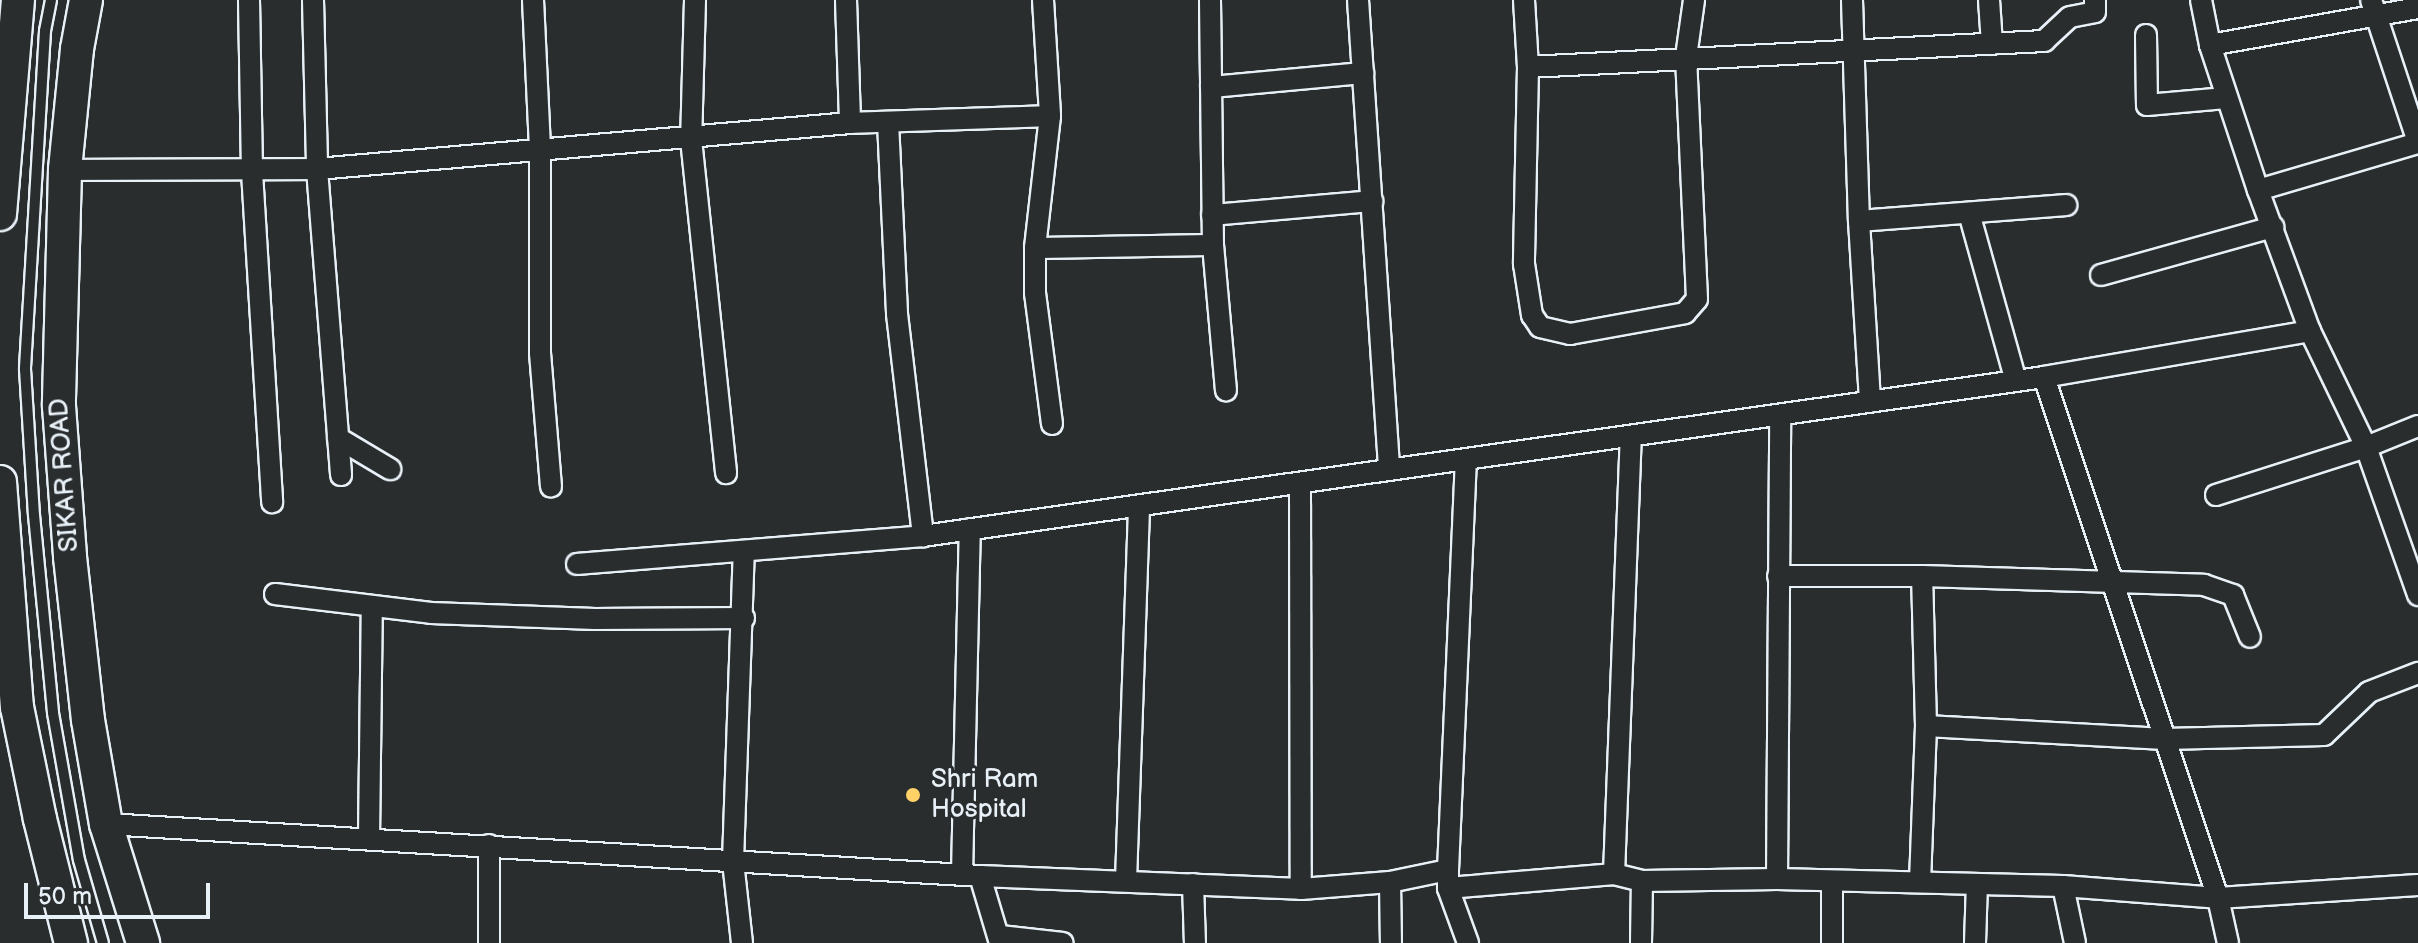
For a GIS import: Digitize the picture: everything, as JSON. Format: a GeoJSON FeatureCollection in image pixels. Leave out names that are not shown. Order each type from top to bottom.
{"type":"FeatureCollection","features":[{"type":"Feature","properties":{"kind":"main road"},"geometry":{"type":"LineString","coordinates":[[0,214],[18,0]]}},
{"type":"Feature","properties":{"kind":"main road","name":"SIKAR ROAD"},"geometry":{"type":"LineString","coordinates":[[86,0],[77,49],[65,170],[59,406],[70,557],[88,720],[106,824],[143,943]]}},
{"type":"Feature","properties":{"kind":"main road"},"geometry":{"type":"LineString","coordinates":[[0,482],[17,707],[40,819],[71,943]]}},
{"type":"Feature","properties":{"kind":"street"},"geometry":{"type":"LineString","coordinates":[[249,0],[252,172],[272,502]]}},
{"type":"Feature","properties":{"kind":"street"},"geometry":{"type":"LineString","coordinates":[[313,0],[317,169],[341,475]]}},
{"type":"Feature","properties":{"kind":"street"},"geometry":{"type":"LineString","coordinates":[[533,0],[540,149],[540,353],[551,487]]}},
{"type":"Feature","properties":{"kind":"street"},"geometry":{"type":"LineString","coordinates":[[695,0],[691,139],[726,473]]}},
{"type":"Feature","properties":{"kind":"street"},"geometry":{"type":"LineString","coordinates":[[846,0],[850,123]]}},
{"type":"Feature","properties":{"kind":"street"},"geometry":{"type":"LineString","coordinates":[[1043,0],[1050,116],[1035,248],[1035,293],[1052,424]]}},
{"type":"Feature","properties":{"kind":"street"},"geometry":{"type":"LineString","coordinates":[[1210,0],[1213,245],[1226,390]]}},
{"type":"Feature","properties":{"kind":"street"},"geometry":{"type":"LineString","coordinates":[[1358,0],[1389,470]]}},
{"type":"Feature","properties":{"kind":"street"},"geometry":{"type":"LineString","coordinates":[[1524,0],[1528,67],[1524,264],[1532,315],[1540,327],[1570,334],[1685,313],[1697,299],[1686,57],[1694,0]]}},
{"type":"Feature","properties":{"kind":"street"},"geometry":{"type":"LineString","coordinates":[[1852,0],[1859,221],[1870,402]]}},
{"type":"Feature","properties":{"kind":"street"},"geometry":{"type":"LineString","coordinates":[[1989,0],[1992,44]]}},
{"type":"Feature","properties":{"kind":"street"},"geometry":{"type":"LineString","coordinates":[[1528,67],[2044,41],[2070,17],[2095,12],[2095,0]]}},
{"type":"Feature","properties":{"kind":"street"},"geometry":{"type":"LineString","coordinates":[[2201,0],[2210,45],[2258,190],[2310,331],[2366,447],[2418,595]]}},
{"type":"Feature","properties":{"kind":"street"},"geometry":{"type":"LineString","coordinates":[[2210,45],[2372,8],[2418,8]]}},
{"type":"Feature","properties":{"kind":"street"},"geometry":{"type":"LineString","coordinates":[[2258,190],[2418,143],[2372,8]]}},
{"type":"Feature","properties":{"kind":"street"},"geometry":{"type":"LineString","coordinates":[[2146,35],[2147,105],[2226,98]]}},
{"type":"Feature","properties":{"kind":"street"},"geometry":{"type":"LineString","coordinates":[[1211,87],[1363,73]]}},
{"type":"Feature","properties":{"kind":"street"},"geometry":{"type":"LineString","coordinates":[[65,170],[252,172],[317,169],[850,123],[1050,116]]}},
{"type":"Feature","properties":{"kind":"street"},"geometry":{"type":"LineString","coordinates":[[888,122],[897,314],[923,536]]}},
{"type":"Feature","properties":{"kind":"street"},"geometry":{"type":"LineString","coordinates":[[1212,215],[1372,201]]}},
{"type":"Feature","properties":{"kind":"street"},"geometry":{"type":"LineString","coordinates":[[1859,221],[2066,205]]}},
{"type":"Feature","properties":{"kind":"street"},"geometry":{"type":"LineString","coordinates":[[1969,213],[2016,381]]}},
{"type":"Feature","properties":{"kind":"street"},"geometry":{"type":"LineString","coordinates":[[2101,275],[2273,227]]}},
{"type":"Feature","properties":{"kind":"street"},"geometry":{"type":"LineString","coordinates":[[1035,248],[1213,245]]}},
{"type":"Feature","properties":{"kind":"street"},"geometry":{"type":"LineString","coordinates":[[577,564],[744,553],[923,536],[2044,377],[2310,331]]}},
{"type":"Feature","properties":{"kind":"street"},"geometry":{"type":"LineString","coordinates":[[2044,377],[2218,898],[2228,943]]}},
{"type":"Feature","properties":{"kind":"street"},"geometry":{"type":"LineString","coordinates":[[1777,879],[1780,416]]}},
{"type":"Feature","properties":{"kind":"street"},"geometry":{"type":"LineString","coordinates":[[2216,495],[2366,447],[2418,426]]}},
{"type":"Feature","properties":{"kind":"street"},"geometry":{"type":"LineString","coordinates":[[1614,874],[1631,436]]}},
{"type":"Feature","properties":{"kind":"street"},"geometry":{"type":"LineString","coordinates":[[338,438],[390,469]]}},
{"type":"Feature","properties":{"kind":"street"},"geometry":{"type":"LineString","coordinates":[[1466,461],[1448,879],[1468,943]]}},
{"type":"Feature","properties":{"kind":"street"},"geometry":{"type":"LineString","coordinates":[[1300,484],[1301,889]]}},
{"type":"Feature","properties":{"kind":"street"},"geometry":{"type":"LineString","coordinates":[[1126,881],[1139,506]]}},
{"type":"Feature","properties":{"kind":"street"},"geometry":{"type":"LineString","coordinates":[[970,529],[971,875],[1000,939],[1063,943]]}},
{"type":"Feature","properties":{"kind":"street"},"geometry":{"type":"LineString","coordinates":[[742,943],[733,861],[744,553]]}},
{"type":"Feature","properties":{"kind":"street"},"geometry":{"type":"LineString","coordinates":[[1778,576],[2113,581],[2222,589],[2233,595],[2250,637]]}},
{"type":"Feature","properties":{"kind":"street"},"geometry":{"type":"LineString","coordinates":[[1920,882],[1926,726],[1922,576]]}},
{"type":"Feature","properties":{"kind":"street"},"geometry":{"type":"LineString","coordinates":[[275,594],[431,613],[595,619],[744,618]]}},
{"type":"Feature","properties":{"kind":"street"},"geometry":{"type":"LineString","coordinates":[[369,838],[372,606]]}},
{"type":"Feature","properties":{"kind":"street"},"geometry":{"type":"LineString","coordinates":[[1926,726],[2165,739],[2324,735],[2369,692],[2418,673]]}},
{"type":"Feature","properties":{"kind":"street"},"geometry":{"type":"LineString","coordinates":[[106,824],[971,875],[1301,889],[1448,879],[1614,874],[1642,881],[1777,879],[2063,886],[2218,898],[2418,885]]}},
{"type":"Feature","properties":{"kind":"street"},"geometry":{"type":"LineString","coordinates":[[489,845],[489,943]]}},
{"type":"Feature","properties":{"kind":"street"},"geometry":{"type":"LineString","coordinates":[[1641,943],[1642,881]]}},
{"type":"Feature","properties":{"kind":"street"},"geometry":{"type":"LineString","coordinates":[[1832,881],[1832,943]]}},
{"type":"Feature","properties":{"kind":"street"},"geometry":{"type":"LineString","coordinates":[[1390,882],[1391,943]]}},
{"type":"Feature","properties":{"kind":"street"},"geometry":{"type":"LineString","coordinates":[[1193,884],[1195,943]]}},
{"type":"Feature","properties":{"kind":"street"},"geometry":{"type":"LineString","coordinates":[[1975,943],[1977,884]]}},
{"type":"Feature","properties":{"kind":"street"},"geometry":{"type":"LineString","coordinates":[[2063,886],[2075,943]]}},
{"type":"Feature","properties":{"kind":"lane"},"geometry":{"type":"LineString","coordinates":[[51,0],[40,93],[25,369],[34,515],[53,713],[79,860],[103,943]]}},
{"type":"Feature","properties":{"kind":"place","name":"Shri Ram Hospital"},"geometry":{"type":"Point","coordinates":[913,795]}}]}
